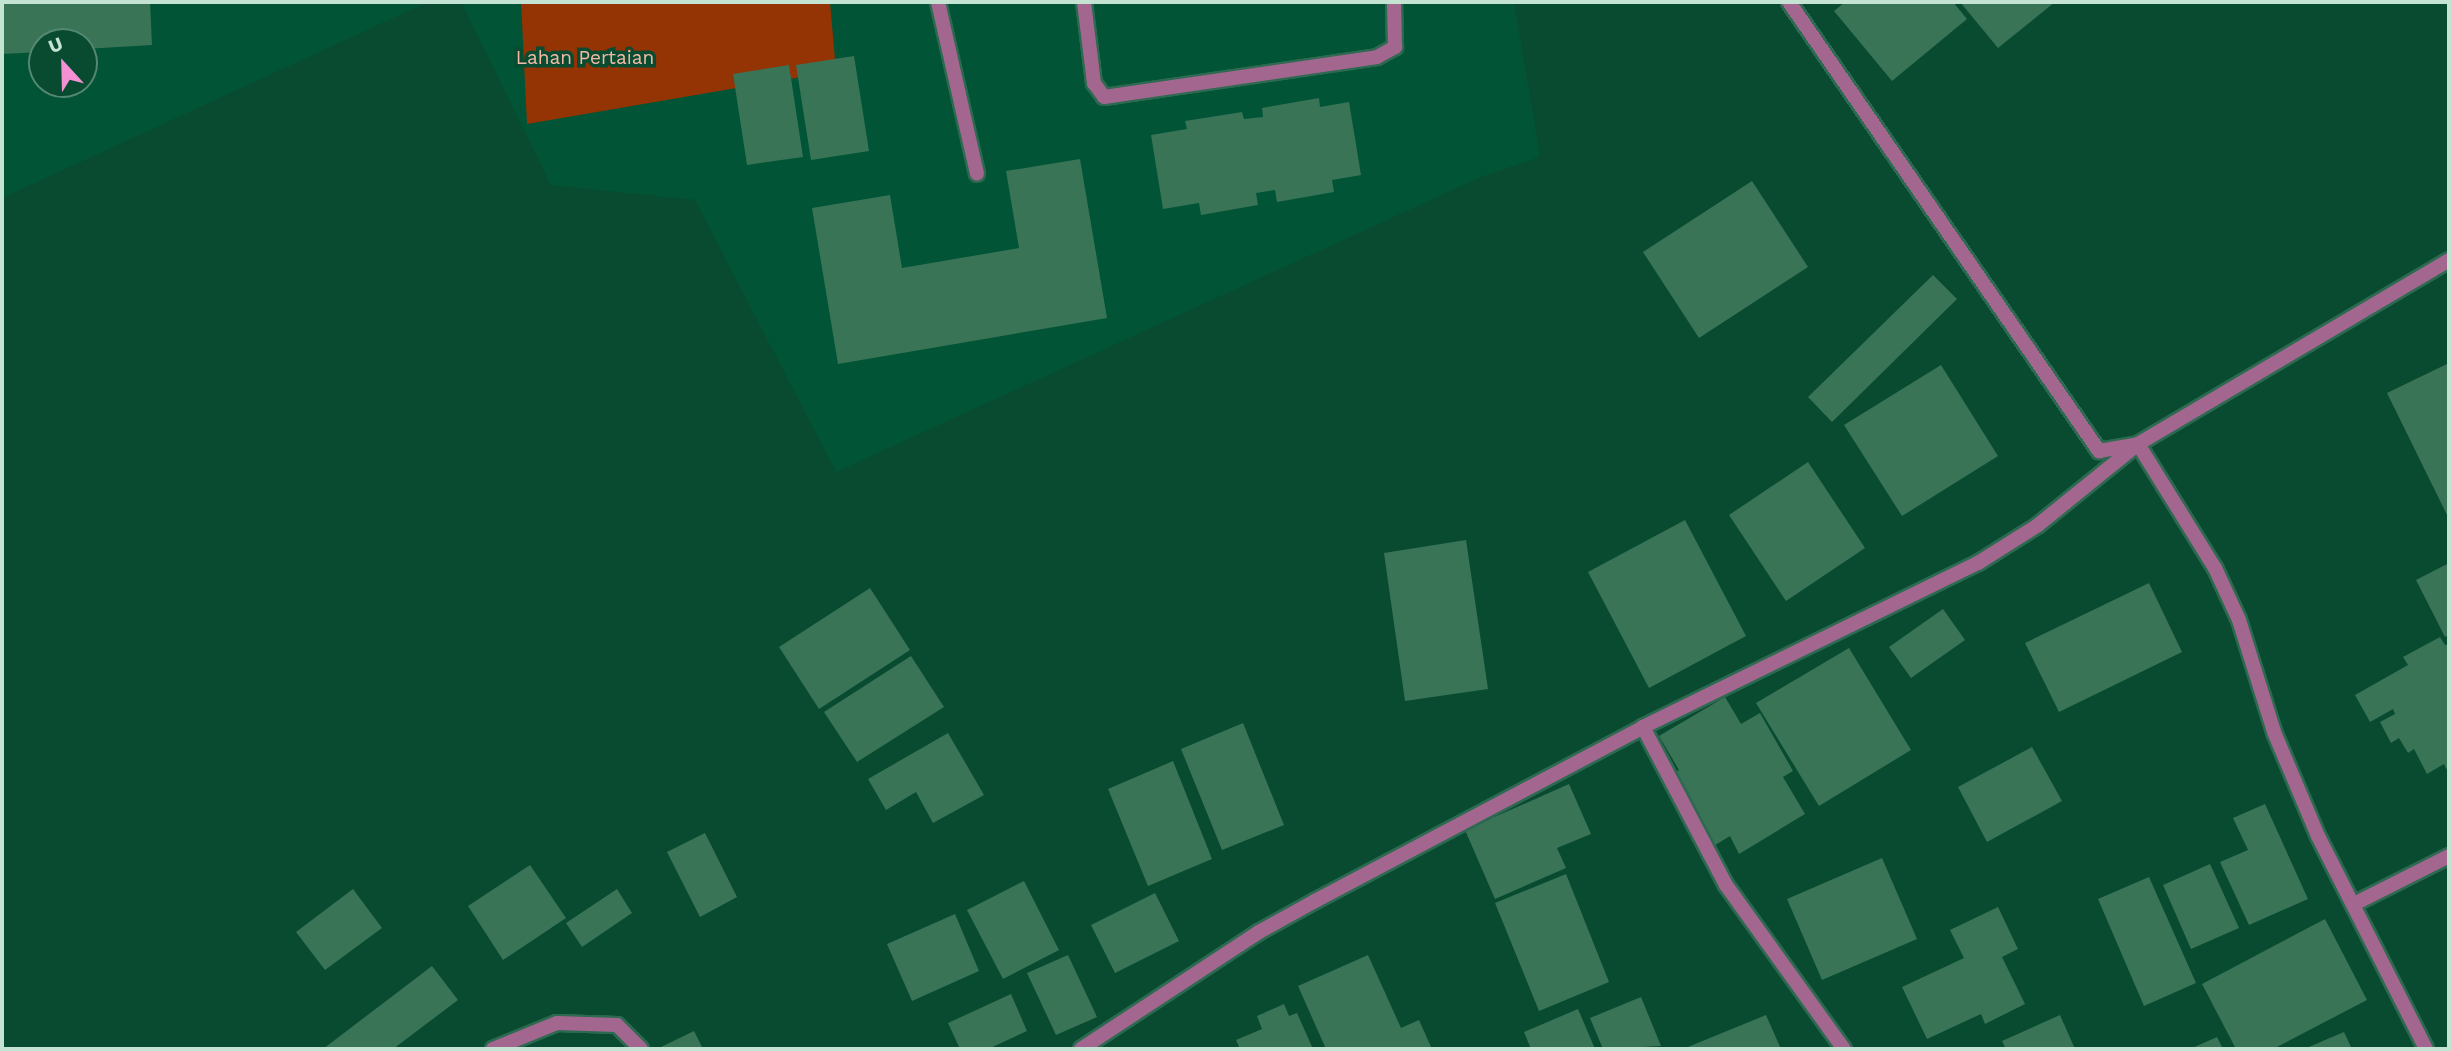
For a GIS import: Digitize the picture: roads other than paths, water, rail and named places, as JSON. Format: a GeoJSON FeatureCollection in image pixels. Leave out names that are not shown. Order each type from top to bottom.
{"type":"FeatureCollection","features":[{"type":"Feature","properties":{"kind":"street"},"geometry":{"type":"LineString","coordinates":[[938,2],[977,174]]}},
{"type":"Feature","properties":{"kind":"street"},"geometry":{"type":"LineString","coordinates":[[1084,2],[1094,82],[1104,97],[1377,57],[1395,47],[1394,2]]}},
{"type":"Feature","properties":{"kind":"street"},"geometry":{"type":"LineString","coordinates":[[1789,2],[2099,451],[2138,444]]}},
{"type":"Feature","properties":{"kind":"street"},"geometry":{"type":"LineString","coordinates":[[1081,1049],[1259,932],[1315,901],[1643,727],[1978,563],[2038,525],[2138,444],[2449,260]]}},
{"type":"Feature","properties":{"kind":"street"},"geometry":{"type":"LineString","coordinates":[[2138,444],[2215,568],[2239,620],[2274,732],[2318,836],[2426,1049]]}},
{"type":"Feature","properties":{"kind":"street"},"geometry":{"type":"LineString","coordinates":[[1643,727],[1726,885],[1844,1049]]}},
{"type":"Feature","properties":{"kind":"street"},"geometry":{"type":"LineString","coordinates":[[2354,904],[2449,856]]}},
{"type":"Feature","properties":{"kind":"street"},"geometry":{"type":"LineString","coordinates":[[493,1049],[557,1023],[617,1025],[641,1049]]}},
{"type":"Feature","properties":{"kind":"park label","name":"Lahan Pertaian"},"geometry":{"type":"Point","coordinates":[585,58]}}]}
